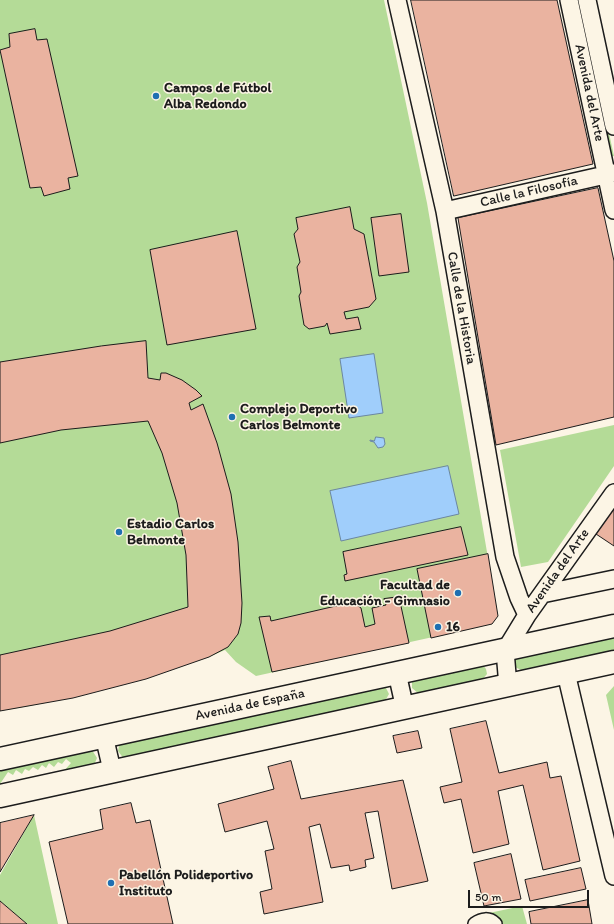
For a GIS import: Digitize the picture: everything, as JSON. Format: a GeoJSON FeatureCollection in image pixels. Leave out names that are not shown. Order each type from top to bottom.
{"type":"FeatureCollection","features":[{"type":"Feature","properties":{"kind":"main road","name":"Avenida de España"},"geometry":{"type":"LineString","coordinates":[[0,759],[614,626]]}},
{"type":"Feature","properties":{"kind":"main road"},"geometry":{"type":"LineString","coordinates":[[0,796],[112,770],[404,709],[614,662]]}},
{"type":"Feature","properties":{"kind":"street","name":"Calle de la Historia"},"geometry":{"type":"LineString","coordinates":[[397,0],[445,211],[505,557],[519,598],[528,615]]}},
{"type":"Feature","properties":{"kind":"street","name":"Avenida del Arte"},"geometry":{"type":"LineString","coordinates":[[569,0],[611,173],[614,210]]}},
{"type":"Feature","properties":{"kind":"street","name":"Avenida del Arte"},"geometry":{"type":"LineString","coordinates":[[586,0],[614,126]]}},
{"type":"Feature","properties":{"kind":"street","name":"Calle la Filosofía"},"geometry":{"type":"LineString","coordinates":[[445,211],[611,173]]}},
{"type":"Feature","properties":{"kind":"street","name":"Avenida del Arte"},"geometry":{"type":"LineString","coordinates":[[504,651],[542,594],[614,493]]}},
{"type":"Feature","properties":{"kind":"street"},"geometry":{"type":"LineString","coordinates":[[542,594],[614,579]]}},
{"type":"Feature","properties":{"kind":"street"},"geometry":{"type":"LineString","coordinates":[[504,651],[508,686]]}},
{"type":"Feature","properties":{"kind":"street"},"geometry":{"type":"LineString","coordinates":[[397,673],[404,709]]}},
{"type":"Feature","properties":{"kind":"street"},"geometry":{"type":"LineString","coordinates":[[566,673],[614,876]]}},
{"type":"Feature","properties":{"kind":"street"},"geometry":{"type":"LineString","coordinates":[[104,736],[112,770]]}},
{"type":"Feature","properties":{"kind":"street"},"geometry":{"type":"LineString","coordinates":[[475,924],[479,921],[487,920],[495,924]]}},
{"type":"Feature","properties":{"kind":"green space","name":"Complejo Deportivo Carlos Belmonte"},"geometry":{"type":"Polygon","coordinates":[[[0,0],[384,0],[427,203],[498,616],[492,624],[256,676],[236,662],[225,650],[209,657],[132,681],[80,695],[0,711],[0,0]]]}},
{"type":"Feature","properties":{"kind":"green space"},"geometry":{"type":"Polygon","coordinates":[[[575,0],[580,0],[614,156],[609,157],[575,0]]]}},
{"type":"Feature","properties":{"kind":"green space"},"geometry":{"type":"Polygon","coordinates":[[[614,425],[614,466],[548,562],[521,567],[500,450],[614,425]]]}},
{"type":"Feature","properties":{"kind":"green space"},"geometry":{"type":"Polygon","coordinates":[[[614,635],[614,650],[521,670],[515,667],[515,658],[614,635]]]}},
{"type":"Feature","properties":{"kind":"green space"},"geometry":{"type":"Polygon","coordinates":[[[482,664],[486,669],[487,674],[481,681],[419,694],[412,688],[412,680],[482,664]]]}},
{"type":"Feature","properties":{"kind":"green space"},"geometry":{"type":"Polygon","coordinates":[[[385,686],[389,694],[385,701],[124,759],[118,751],[119,746],[124,742],[385,686]]]}},
{"type":"Feature","properties":{"kind":"green space"},"geometry":{"type":"Polygon","coordinates":[[[614,686],[614,730],[606,695],[614,686]]]}},
{"type":"Feature","properties":{"kind":"green space"},"geometry":{"type":"Polygon","coordinates":[[[92,750],[97,758],[94,765],[62,773],[71,763],[66,759],[62,764],[58,762],[54,767],[49,763],[46,768],[42,765],[38,770],[33,767],[29,771],[25,769],[22,774],[16,770],[13,775],[8,772],[0,784],[0,768],[92,750]]]}},
{"type":"Feature","properties":{"kind":"green space"},"geometry":{"type":"Polygon","coordinates":[[[34,815],[58,924],[27,924],[0,901],[0,875],[34,815]]]}},
{"type":"Feature","properties":{"kind":"green space"},"geometry":{"type":"Polygon","coordinates":[[[522,906],[527,924],[501,924],[496,917],[489,913],[522,906]]]}},
{"type":"Feature","properties":{"kind":"water"},"geometry":{"type":"Polygon","coordinates":[[[374,354],[383,413],[349,418],[340,359],[374,354]]]}},
{"type":"Feature","properties":{"kind":"water"},"geometry":{"type":"Polygon","coordinates":[[[376,437],[384,438],[385,444],[383,447],[378,448],[374,442],[370,441],[374,441],[376,437]]]}},
{"type":"Feature","properties":{"kind":"water"},"geometry":{"type":"Polygon","coordinates":[[[448,466],[459,514],[341,541],[330,491],[448,466]]]}},
{"type":"Feature","properties":{"kind":"building"},"geometry":{"type":"Polygon","coordinates":[[[411,0],[557,0],[593,164],[454,196],[411,0]]]}},
{"type":"Feature","properties":{"kind":"building"},"geometry":{"type":"Polygon","coordinates":[[[35,29],[37,40],[47,39],[78,176],[68,178],[70,189],[44,196],[41,187],[30,188],[0,50],[10,47],[9,34],[35,29]]]}},
{"type":"Feature","properties":{"kind":"building"},"geometry":{"type":"Polygon","coordinates":[[[598,188],[614,261],[614,417],[496,445],[458,218],[598,188]]]}},
{"type":"Feature","properties":{"kind":"building"},"geometry":{"type":"Polygon","coordinates":[[[350,207],[354,229],[364,234],[376,299],[369,307],[344,312],[346,319],[358,317],[361,329],[330,334],[327,323],[325,326],[309,329],[304,325],[299,296],[301,292],[297,267],[300,262],[294,234],[298,229],[296,218],[350,207]]]}},
{"type":"Feature","properties":{"kind":"building"},"geometry":{"type":"Polygon","coordinates":[[[401,214],[409,272],[379,276],[371,218],[401,214]]]}},
{"type":"Feature","properties":{"kind":"building"},"geometry":{"type":"Polygon","coordinates":[[[237,231],[256,329],[167,345],[150,250],[237,231]]]}},
{"type":"Feature","properties":{"kind":"building"},"geometry":{"type":"Polygon","coordinates":[[[146,341],[148,378],[160,380],[161,373],[166,373],[182,380],[196,390],[202,396],[189,403],[191,410],[203,404],[217,443],[231,494],[238,542],[242,603],[241,623],[238,634],[228,647],[209,657],[146,679],[73,698],[0,711],[0,655],[110,631],[188,607],[186,555],[177,503],[162,453],[148,421],[61,430],[0,443],[0,362],[101,346],[146,341]]]}},
{"type":"Feature","properties":{"kind":"building"},"geometry":{"type":"Polygon","coordinates":[[[614,508],[614,546],[596,534],[614,508]]]}},
{"type":"Feature","properties":{"kind":"building"},"geometry":{"type":"Polygon","coordinates":[[[461,527],[468,555],[345,581],[344,575],[347,574],[343,552],[461,527]]]}},
{"type":"Feature","properties":{"kind":"building","name":"Facultad de Educación - Gimnasio"},"geometry":{"type":"Polygon","coordinates":[[[488,554],[498,616],[492,624],[431,638],[417,569],[488,554]]]}},
{"type":"Feature","properties":{"kind":"building"},"geometry":{"type":"Polygon","coordinates":[[[399,597],[409,643],[272,672],[259,617],[270,616],[271,621],[353,602],[361,608],[365,627],[375,624],[372,608],[386,605],[384,599],[399,597]]]}},
{"type":"Feature","properties":{"kind":"building"},"geometry":{"type":"Polygon","coordinates":[[[486,721],[499,773],[547,762],[550,778],[561,776],[580,861],[543,870],[523,785],[498,791],[509,844],[473,853],[461,799],[444,803],[440,787],[462,782],[450,729],[486,721]]]}},
{"type":"Feature","properties":{"kind":"building"},"geometry":{"type":"Polygon","coordinates":[[[418,731],[422,748],[397,753],[393,736],[418,731]]]}},
{"type":"Feature","properties":{"kind":"building"},"geometry":{"type":"Polygon","coordinates":[[[291,761],[301,799],[403,780],[428,881],[392,889],[378,811],[365,813],[374,858],[365,860],[366,867],[350,871],[349,865],[331,868],[320,824],[309,827],[323,902],[264,914],[260,892],[272,889],[265,851],[274,849],[267,821],[225,832],[218,804],[274,789],[268,767],[291,761]]]}},
{"type":"Feature","properties":{"kind":"building","name":"Pabellón Polideportivo Instituto"},"geometry":{"type":"Polygon","coordinates":[[[131,803],[136,823],[150,820],[173,924],[68,924],[49,842],[103,829],[100,810],[131,803]]]}},
{"type":"Feature","properties":{"kind":"building"},"geometry":{"type":"Polygon","coordinates":[[[34,815],[0,872],[0,823],[34,815]]]}},
{"type":"Feature","properties":{"kind":"building"},"geometry":{"type":"Polygon","coordinates":[[[511,854],[521,899],[484,906],[474,863],[511,854]]]}},
{"type":"Feature","properties":{"kind":"building"},"geometry":{"type":"Polygon","coordinates":[[[581,868],[586,889],[530,901],[525,880],[581,868]]]}},
{"type":"Feature","properties":{"kind":"building"},"geometry":{"type":"Polygon","coordinates":[[[588,900],[592,924],[531,924],[529,912],[588,900]]]}},
{"type":"Feature","properties":{"kind":"building"},"geometry":{"type":"Polygon","coordinates":[[[0,901],[27,924],[0,924],[0,901]]]}},
{"type":"Feature","properties":{"kind":"place","name":"Campos de Fútbol Alba Redondo"},"geometry":{"type":"Point","coordinates":[156,96]}},
{"type":"Feature","properties":{"kind":"place","name":"Complejo Deportivo Carlos Belmonte"},"geometry":{"type":"Point","coordinates":[232,417]}},
{"type":"Feature","properties":{"kind":"place","name":"Estadio Carlos Belmonte"},"geometry":{"type":"Point","coordinates":[119,532]}},
{"type":"Feature","properties":{"kind":"place","name":"Facultad de Educación - Gimnasio"},"geometry":{"type":"Point","coordinates":[458,593]}},
{"type":"Feature","properties":{"kind":"place","name":"16"},"geometry":{"type":"Point","coordinates":[438,627]}},
{"type":"Feature","properties":{"kind":"place","name":"Pabellón Polideportivo Instituto"},"geometry":{"type":"Point","coordinates":[111,883]}}]}
